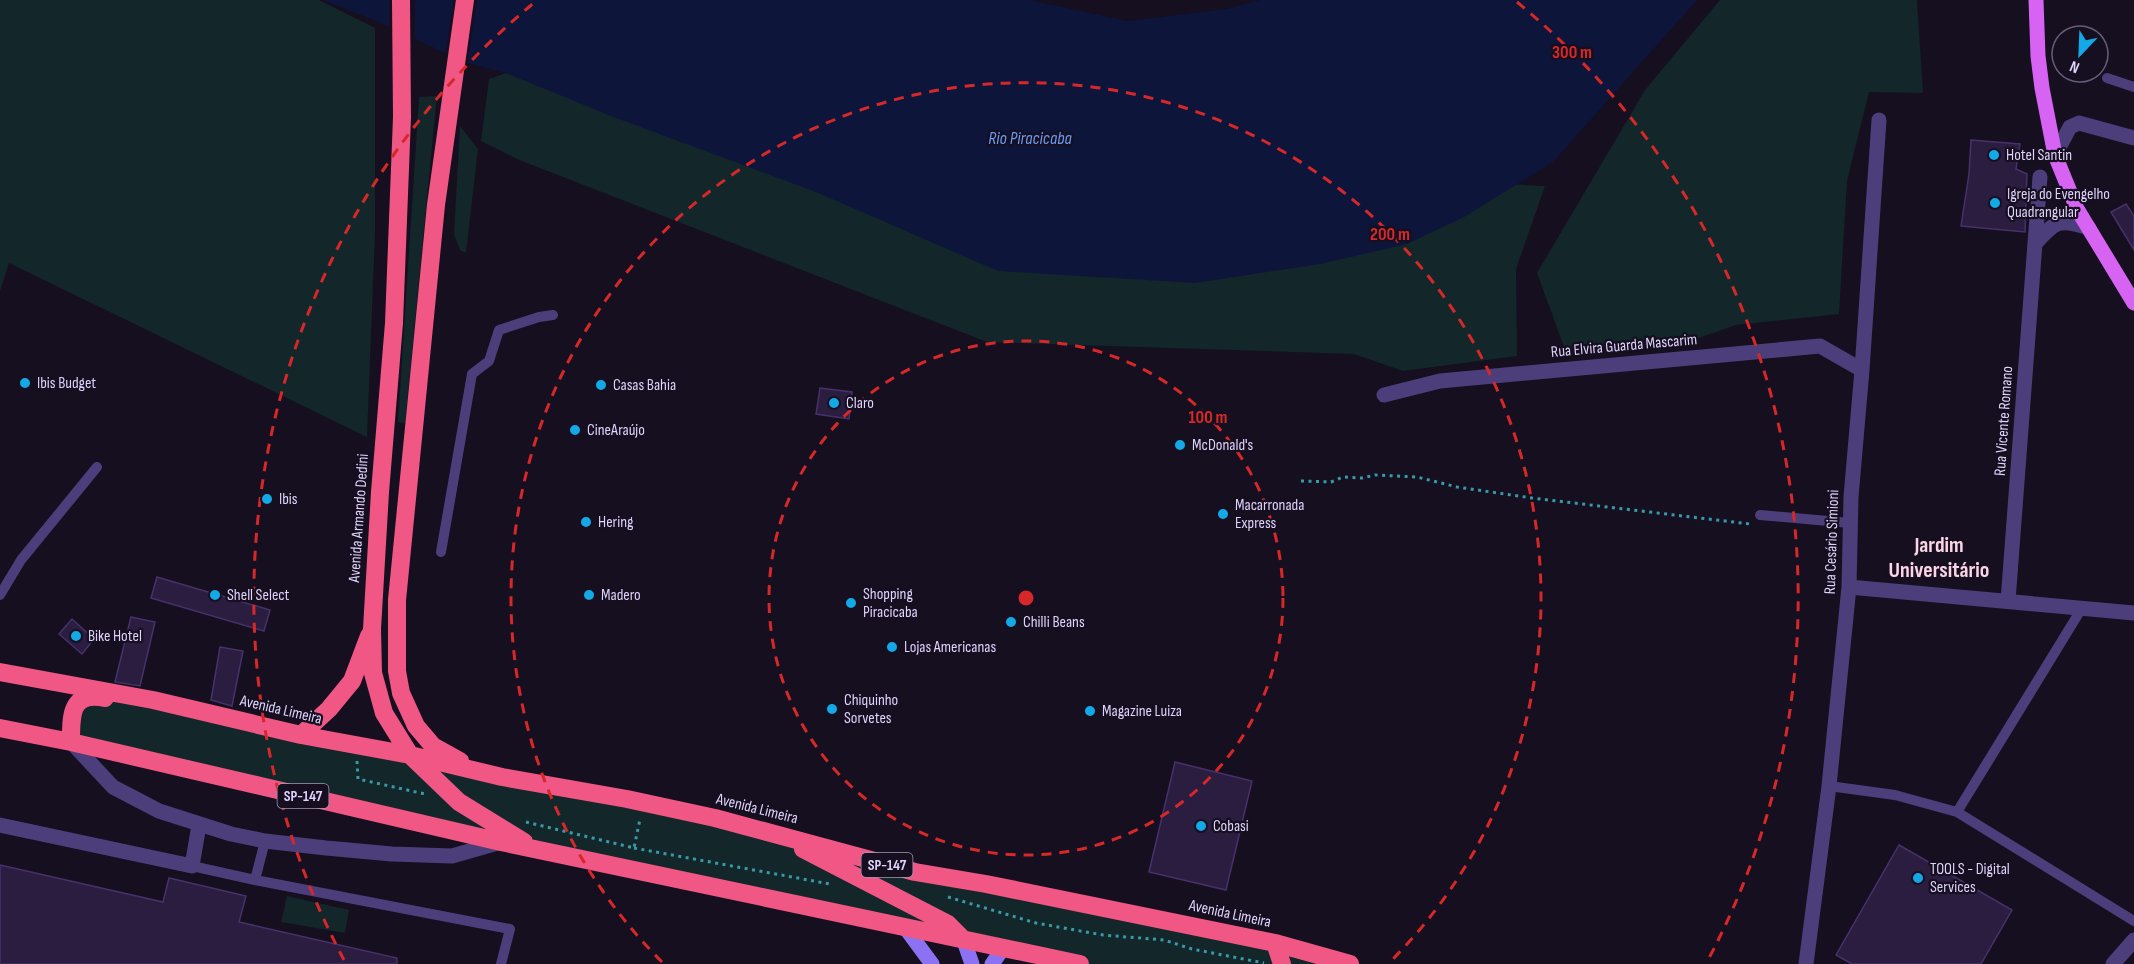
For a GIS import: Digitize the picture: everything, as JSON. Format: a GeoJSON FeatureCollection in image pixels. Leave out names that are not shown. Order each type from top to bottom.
{"type":"FeatureCollection","features":[{"type":"Feature","properties":{"kind":"highway","name":"Avenida Armando Dedini"},"geometry":{"type":"LineString","coordinates":[[401,0],[402,117],[394,323],[380,492],[372,629],[373,672],[384,713],[410,755],[459,802],[536,849]]}},
{"type":"Feature","properties":{"kind":"highway"},"geometry":{"type":"LineString","coordinates":[[465,0],[436,205],[397,600],[397,671],[401,693],[416,726],[433,746],[452,757],[502,777]]}},
{"type":"Feature","properties":{"kind":"highway"},"geometry":{"type":"LineString","coordinates":[[301,735],[329,709],[352,681],[372,629]]}},
{"type":"Feature","properties":{"kind":"highway","name":"SP-147"},"geometry":{"type":"LineString","coordinates":[[0,672],[153,700]]}},
{"type":"Feature","properties":{"kind":"highway"},"geometry":{"type":"LineString","coordinates":[[71,742],[71,714],[77,703],[92,695],[123,702],[153,700]]}},
{"type":"Feature","properties":{"kind":"highway","name":"Avenida Limeira"},"geometry":{"type":"LineString","coordinates":[[153,700],[301,735],[410,755],[502,777],[643,803],[770,832],[915,872],[997,886],[1275,943],[1350,964]]}},
{"type":"Feature","properties":{"kind":"highway","name":"SP-147"},"geometry":{"type":"LineString","coordinates":[[0,728],[71,742],[501,842],[1080,964]]}},
{"type":"Feature","properties":{"kind":"highway"},"geometry":{"type":"LineString","coordinates":[[770,832],[948,924],[963,938]]}},
{"type":"Feature","properties":{"kind":"highway"},"geometry":{"type":"LineString","coordinates":[[1275,943],[1282,964]]}},
{"type":"Feature","properties":{"kind":"main road"},"geometry":{"type":"LineString","coordinates":[[2036,0],[2041,77],[2055,154],[2078,209],[2134,303]]}},
{"type":"Feature","properties":{"kind":"main road"},"geometry":{"type":"LineString","coordinates":[[904,926],[932,964]]}},
{"type":"Feature","properties":{"kind":"main road"},"geometry":{"type":"LineString","coordinates":[[963,938],[972,964]]}},
{"type":"Feature","properties":{"kind":"main road"},"geometry":{"type":"LineString","coordinates":[[992,964],[1004,947]]}},
{"type":"Feature","properties":{"kind":"street","name":"Rua Cesário Simioni"},"geometry":{"type":"LineString","coordinates":[[1806,964],[1829,786],[1849,587],[1850,523],[1863,370],[1879,120]]}},
{"type":"Feature","properties":{"kind":"street"},"geometry":{"type":"LineString","coordinates":[[2055,154],[2070,127],[2079,123],[2134,138]]}},
{"type":"Feature","properties":{"kind":"street","name":"Rua Vicente Romano"},"geometry":{"type":"LineString","coordinates":[[2008,601],[2040,177]]}},
{"type":"Feature","properties":{"kind":"street"},"geometry":{"type":"LineString","coordinates":[[2035,244],[2049,228],[2064,221],[2089,228]]}},
{"type":"Feature","properties":{"kind":"street","name":"Rua Elvira Guarda Mascarim"},"geometry":{"type":"LineString","coordinates":[[1384,395],[1440,381],[1820,345],[1863,370]]}},
{"type":"Feature","properties":{"kind":"street"},"geometry":{"type":"LineString","coordinates":[[1849,587],[2134,613]]}},
{"type":"Feature","properties":{"kind":"street"},"geometry":{"type":"LineString","coordinates":[[71,742],[113,787],[159,811],[199,825],[265,841],[392,854],[452,856],[501,842]]}},
{"type":"Feature","properties":{"kind":"street"},"geometry":{"type":"LineString","coordinates":[[0,825],[192,866],[199,825]]}},
{"type":"Feature","properties":{"kind":"street"},"geometry":{"type":"LineString","coordinates":[[2114,964],[2134,940]]}},
{"type":"Feature","properties":{"kind":"lane"},"geometry":{"type":"LineString","coordinates":[[2110,79],[2134,87]]}},
{"type":"Feature","properties":{"kind":"lane"},"geometry":{"type":"LineString","coordinates":[[441,552],[472,374],[489,361],[499,330],[539,317],[553,315]]}},
{"type":"Feature","properties":{"kind":"lane"},"geometry":{"type":"LineString","coordinates":[[0,595],[21,560],[97,467]]}},
{"type":"Feature","properties":{"kind":"lane"},"geometry":{"type":"LineString","coordinates":[[1759,520],[1850,523]]}},
{"type":"Feature","properties":{"kind":"lane"},"geometry":{"type":"LineString","coordinates":[[1957,812],[2082,608]]}},
{"type":"Feature","properties":{"kind":"lane"},"geometry":{"type":"LineString","coordinates":[[1829,786],[1895,795],[1957,812],[2134,921]]}},
{"type":"Feature","properties":{"kind":"lane"},"geometry":{"type":"LineString","coordinates":[[255,880],[265,841]]}},
{"type":"Feature","properties":{"kind":"lane"},"geometry":{"type":"LineString","coordinates":[[192,866],[510,929],[501,964]]}},
{"type":"Feature","properties":{"kind":"path"},"geometry":{"type":"LineString","coordinates":[[1301,481],[1331,482],[1343,477],[1362,478],[1375,475],[1417,477],[1457,487],[1532,498],[1759,520]]}},
{"type":"Feature","properties":{"kind":"path"},"geometry":{"type":"LineString","coordinates":[[356,746],[358,779],[425,794]]}},
{"type":"Feature","properties":{"kind":"path"},"geometry":{"type":"LineString","coordinates":[[634,848],[643,803]]}},
{"type":"Feature","properties":{"kind":"path"},"geometry":{"type":"LineString","coordinates":[[523,821],[634,848],[833,884]]}},
{"type":"Feature","properties":{"kind":"path"},"geometry":{"type":"LineString","coordinates":[[945,895],[1036,923],[1103,935],[1164,940],[1191,949],[1268,964]]}},
{"type":"Feature","properties":{"kind":"green space"},"geometry":{"type":"Polygon","coordinates":[[[0,0],[319,0],[375,28],[375,233],[367,437],[9,263],[0,291],[0,0]]]}},
{"type":"Feature","properties":{"kind":"green space"},"geometry":{"type":"Polygon","coordinates":[[[1720,0],[1917,0],[1923,93],[1869,92],[1847,181],[1839,314],[1736,325],[1693,340],[1567,355],[1537,273],[1645,90],[1720,0]]]}},
{"type":"Feature","properties":{"kind":"green space"},"geometry":{"type":"Polygon","coordinates":[[[506,73],[684,143],[1545,186],[1516,269],[1517,356],[1403,371],[1354,354],[987,342],[517,159],[481,141],[489,79],[506,73]]]}},
{"type":"Feature","properties":{"kind":"green space"},"geometry":{"type":"Polygon","coordinates":[[[437,96],[405,423],[398,422],[419,97],[437,96]]]}},
{"type":"Feature","properties":{"kind":"green space"},"geometry":{"type":"Polygon","coordinates":[[[460,126],[478,149],[466,253],[460,250],[454,234],[460,126]]]}},
{"type":"Feature","properties":{"kind":"green space"},"geometry":{"type":"Polygon","coordinates":[[[153,700],[1350,964],[1069,964],[71,742],[77,703],[153,700]]]}},
{"type":"Feature","properties":{"kind":"green space"},"geometry":{"type":"Polygon","coordinates":[[[287,896],[349,910],[345,933],[281,922],[287,896]]]}},
{"type":"Feature","properties":{"kind":"water","name":"Rio Piracicaba"},"geometry":{"type":"Polygon","coordinates":[[[323,0],[1030,0],[1127,21],[1227,9],[1260,0],[1697,0],[1553,162],[1464,217],[1407,244],[1320,264],[1195,283],[998,271],[816,192],[611,116],[506,73],[467,63],[376,21],[323,0]]]}},
{"type":"Feature","properties":{"kind":"pier"},"geometry":{"type":"Polygon","coordinates":[[[389,0],[415,0],[415,42],[389,30],[389,0]]]}},
{"type":"Feature","properties":{"kind":"pier"},"geometry":{"type":"Polygon","coordinates":[[[454,0],[477,0],[467,66],[445,56],[454,0]]]}},
{"type":"Feature","properties":{"kind":"building","name":"Igreja do Evengelho Quadrangular"},"geometry":{"type":"Polygon","coordinates":[[[1971,140],[2020,144],[2016,169],[2027,174],[2025,232],[1961,226],[1969,174],[1971,140]]]}},
{"type":"Feature","properties":{"kind":"building"},"geometry":{"type":"Polygon","coordinates":[[[2126,204],[2134,216],[2134,250],[2111,212],[2126,204]]]}},
{"type":"Feature","properties":{"kind":"building","name":"Claro"},"geometry":{"type":"Polygon","coordinates":[[[820,388],[852,392],[849,419],[816,414],[820,388]]]}},
{"type":"Feature","properties":{"kind":"building"},"geometry":{"type":"Polygon","coordinates":[[[157,577],[270,610],[264,631],[151,598],[157,577]]]}},
{"type":"Feature","properties":{"kind":"building"},"geometry":{"type":"Polygon","coordinates":[[[131,617],[155,622],[140,686],[115,682],[131,617]]]}},
{"type":"Feature","properties":{"kind":"building","name":"Bike Hotel"},"geometry":{"type":"Polygon","coordinates":[[[72,619],[94,639],[82,654],[59,634],[72,619]]]}},
{"type":"Feature","properties":{"kind":"building"},"geometry":{"type":"Polygon","coordinates":[[[220,647],[243,651],[232,706],[211,700],[220,647]]]}},
{"type":"Feature","properties":{"kind":"building","name":"Cobasi"},"geometry":{"type":"Polygon","coordinates":[[[1175,762],[1252,781],[1226,890],[1149,872],[1175,762]]]}},
{"type":"Feature","properties":{"kind":"building","name":"TOOLS - Digital Services"},"geometry":{"type":"Polygon","coordinates":[[[1899,845],[2012,910],[1981,964],[1852,964],[1836,955],[1899,845]]]}},
{"type":"Feature","properties":{"kind":"building"},"geometry":{"type":"Polygon","coordinates":[[[0,865],[163,902],[169,878],[246,896],[239,922],[397,958],[397,964],[0,964],[0,865]]]}},
{"type":"Feature","properties":{"kind":"place","name":"Hotel Santin"},"geometry":{"type":"Point","coordinates":[1994,155]}},
{"type":"Feature","properties":{"kind":"place","name":"Igreja do Evengelho Quadrangular"},"geometry":{"type":"Point","coordinates":[1995,203]}},
{"type":"Feature","properties":{"kind":"place","name":"Ibis Budget"},"geometry":{"type":"Point","coordinates":[25,383]}},
{"type":"Feature","properties":{"kind":"place","name":"Casas Bahia"},"geometry":{"type":"Point","coordinates":[601,385]}},
{"type":"Feature","properties":{"kind":"place","name":"Claro"},"geometry":{"type":"Point","coordinates":[834,403]}},
{"type":"Feature","properties":{"kind":"place","name":"CineAraújo"},"geometry":{"type":"Point","coordinates":[575,430]}},
{"type":"Feature","properties":{"kind":"place","name":"McDonald's"},"geometry":{"type":"Point","coordinates":[1180,445]}},
{"type":"Feature","properties":{"kind":"place","name":"Ibis"},"geometry":{"type":"Point","coordinates":[267,499]}},
{"type":"Feature","properties":{"kind":"place","name":"Macarronada Express"},"geometry":{"type":"Point","coordinates":[1223,514]}},
{"type":"Feature","properties":{"kind":"place","name":"Hering"},"geometry":{"type":"Point","coordinates":[586,522]}},
{"type":"Feature","properties":{"kind":"place","name":"Shell Select"},"geometry":{"type":"Point","coordinates":[215,595]}},
{"type":"Feature","properties":{"kind":"place","name":"Madero"},"geometry":{"type":"Point","coordinates":[589,595]}},
{"type":"Feature","properties":{"kind":"place","name":"Shopping Piracicaba"},"geometry":{"type":"Point","coordinates":[851,603]}},
{"type":"Feature","properties":{"kind":"place","name":"Chilli Beans"},"geometry":{"type":"Point","coordinates":[1011,622]}},
{"type":"Feature","properties":{"kind":"place","name":"Bike Hotel"},"geometry":{"type":"Point","coordinates":[76,636]}},
{"type":"Feature","properties":{"kind":"place","name":"Lojas Americanas"},"geometry":{"type":"Point","coordinates":[892,647]}},
{"type":"Feature","properties":{"kind":"place","name":"Chiquinho Sorvetes"},"geometry":{"type":"Point","coordinates":[832,709]}},
{"type":"Feature","properties":{"kind":"place","name":"Magazine Luiza"},"geometry":{"type":"Point","coordinates":[1090,711]}},
{"type":"Feature","properties":{"kind":"place","name":"Cobasi"},"geometry":{"type":"Point","coordinates":[1201,826]}},
{"type":"Feature","properties":{"kind":"place","name":"TOOLS - Digital Services"},"geometry":{"type":"Point","coordinates":[1918,878]}},
{"type":"Feature","properties":{"kind":"district","name":"Jardim Universitário"},"geometry":{"type":"Point","coordinates":[1939,558]}}]}
